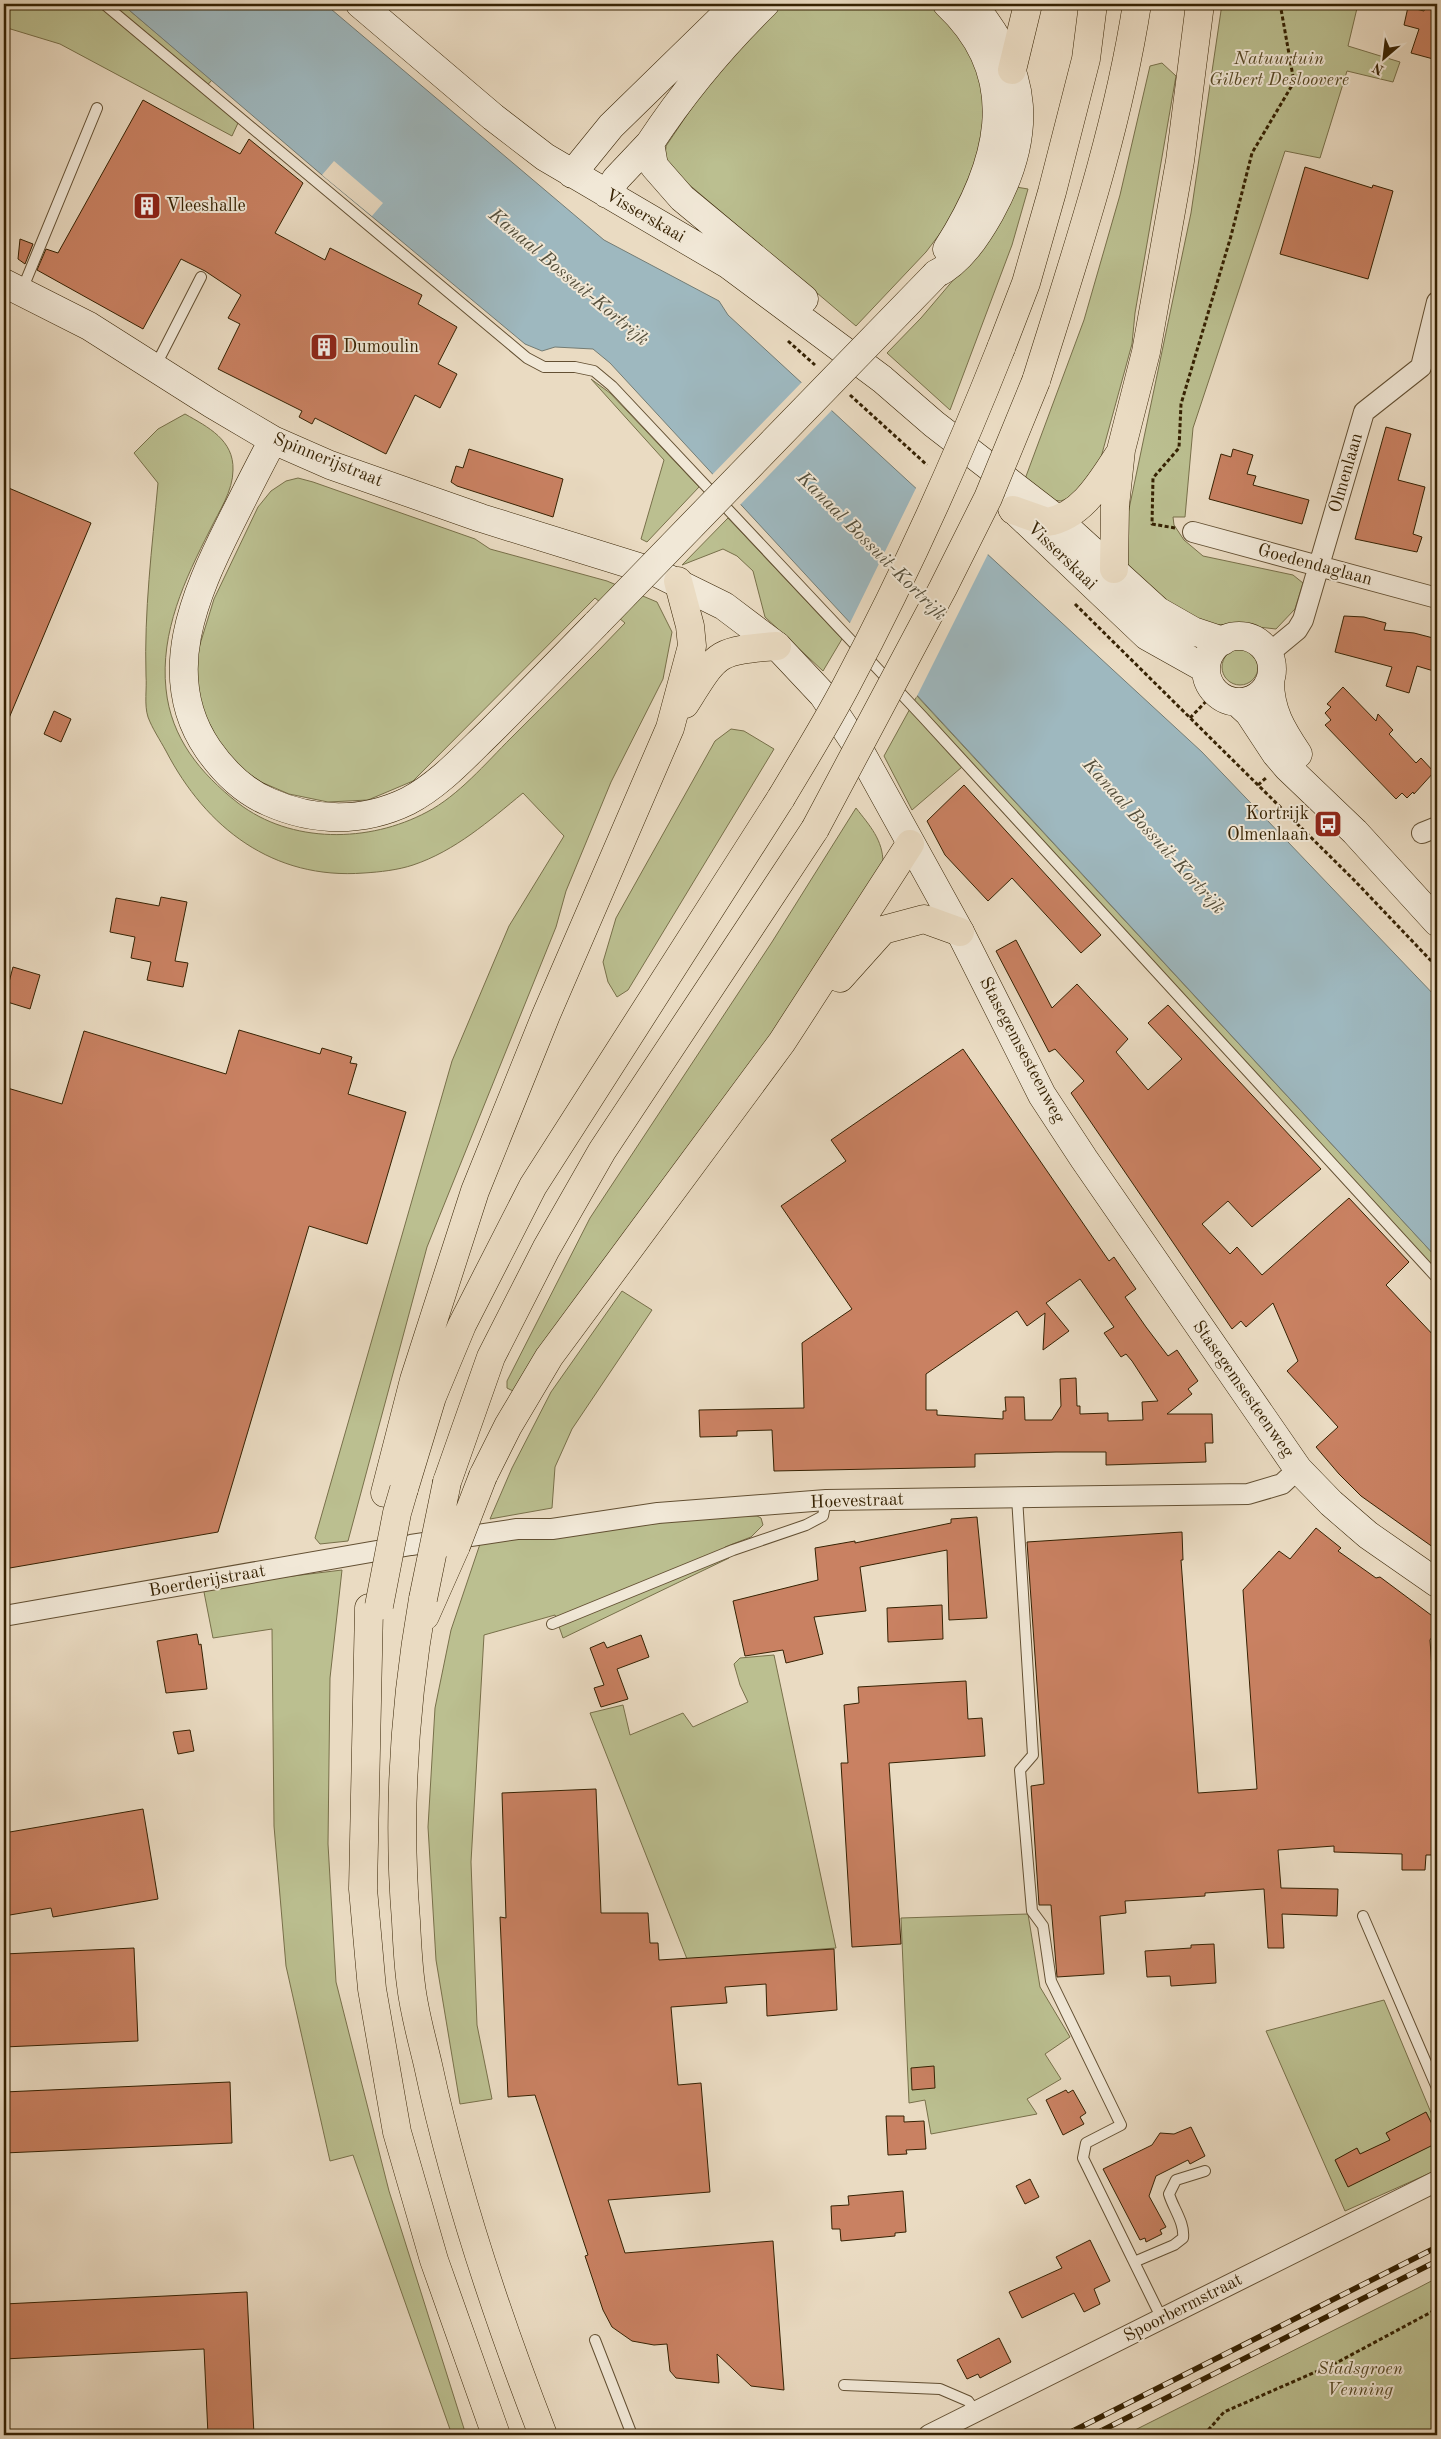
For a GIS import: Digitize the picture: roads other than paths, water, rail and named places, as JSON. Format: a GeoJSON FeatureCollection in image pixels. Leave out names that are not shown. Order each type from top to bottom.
{"type":"FeatureCollection","features":[{"type":"Feature","properties":{"kind":"highway"},"geometry":{"type":"LineString","coordinates":[[1012,70],[1028,4]]}},
{"type":"Feature","properties":{"kind":"highway"},"geometry":{"type":"LineString","coordinates":[[496,2435],[434,2260],[397,2132],[372,1988],[363,1889],[369,1661],[374,1607],[369,1558],[394,1491],[462,1325],[533,1186],[781,798],[846,688],[952,469],[1026,284],[1086,59],[1093,4]]}},
{"type":"Feature","properties":{"kind":"highway"},"geometry":{"type":"LineString","coordinates":[[543,2435],[509,2348],[472,2236],[441,2128],[411,1985],[401,1857],[403,1750],[416,1635],[428,1598],[447,1482],[491,1357],[546,1249],[602,1151],[815,829],[877,716],[988,498],[1036,380],[1091,206],[1127,65],[1137,4]]}},
{"type":"Feature","properties":{"kind":"highway"},"geometry":{"type":"LineString","coordinates":[[1114,569],[1115,506],[1121,450],[1146,352],[1155,304],[1180,161],[1200,4]]}},
{"type":"Feature","properties":{"kind":"highway"},"geometry":{"type":"LineString","coordinates":[[1013,510],[1047,522],[1057,519],[1078,507],[1093,492],[1121,450]]}},
{"type":"Feature","properties":{"kind":"highway"},"geometry":{"type":"LineString","coordinates":[[394,1491],[414,1380],[475,1191],[546,1015],[670,728],[692,646],[690,626],[678,581]]}},
{"type":"Feature","properties":{"kind":"highway"},"geometry":{"type":"LineString","coordinates":[[670,728],[708,667],[717,658],[734,650],[777,646]]}},
{"type":"Feature","properties":{"kind":"highway"},"geometry":{"type":"LineString","coordinates":[[428,1598],[456,1546],[483,1476],[508,1426],[549,1357],[782,1042],[910,844]]}},
{"type":"Feature","properties":{"kind":"highway"},"geometry":{"type":"LineString","coordinates":[[782,1042],[883,930],[924,919],[960,932]]}},
{"type":"Feature","properties":{"kind":"street","name":"Visserskaai"},"geometry":{"type":"LineString","coordinates":[[360,4],[493,117],[535,150],[572,174],[728,265],[882,379],[934,424],[1057,519],[1166,617],[1193,631],[1223,640]]}},
{"type":"Feature","properties":{"kind":"street"},"geometry":{"type":"LineString","coordinates":[[572,174],[611,126],[736,4]]}},
{"type":"Feature","properties":{"kind":"street"},"geometry":{"type":"LineString","coordinates":[[607,194],[616,179],[650,143],[684,95],[765,4]]}},
{"type":"Feature","properties":{"kind":"street"},"geometry":{"type":"LineString","coordinates":[[947,4],[961,18],[988,62],[997,102],[996,132]]}},
{"type":"Feature","properties":{"kind":"street"},"geometry":{"type":"LineString","coordinates":[[273,440],[204,579],[190,620],[183,658],[187,704],[197,732],[227,774],[256,796],[291,811],[329,818],[355,817],[376,813],[410,800],[429,788],[467,755],[597,624],[936,274],[949,268],[971,242],[990,213],[1010,173],[1018,145],[1020,126],[1017,88],[1012,70],[997,38],[972,4]]}},
{"type":"Feature","properties":{"kind":"street"},"geometry":{"type":"LineString","coordinates":[[936,274],[939,260],[967,214],[983,181],[990,161],[1012,70]]}},
{"type":"Feature","properties":{"kind":"street"},"geometry":{"type":"LineString","coordinates":[[650,143],[654,166],[682,198],[818,310],[882,379]]}},
{"type":"Feature","properties":{"kind":"street","name":"Spinnerijstraat"},"geometry":{"type":"LineString","coordinates":[[13,287],[89,326],[273,440],[330,464],[481,518],[623,560],[678,581]]}},
{"type":"Feature","properties":{"kind":"street","name":"Olmenlaan"},"geometry":{"type":"LineString","coordinates":[[1268,654],[1300,625],[1320,565],[1364,412],[1421,367],[1437,302]]}},
{"type":"Feature","properties":{"kind":"street","name":"Visserskaai"},"geometry":{"type":"LineString","coordinates":[[934,424],[1013,510],[1147,636],[1219,688],[1248,713],[1276,754],[1303,784],[1355,832],[1437,922]]}},
{"type":"Feature","properties":{"kind":"street","name":"Goedendaglaan"},"geometry":{"type":"LineString","coordinates":[[1193,532],[1437,598]]}},
{"type":"Feature","properties":{"kind":"street","name":"Stasegemsesteenweg"},"geometry":{"type":"LineString","coordinates":[[678,581],[724,606],[777,646],[823,695],[874,775],[910,844],[960,932],[1042,1095],[1090,1168],[1298,1469],[1331,1503],[1368,1535],[1437,1583]]}},
{"type":"Feature","properties":{"kind":"street"},"geometry":{"type":"LineString","coordinates":[[1243,636],[1262,645],[1268,654],[1271,663],[1270,681],[1257,697],[1219,688],[1209,654],[1223,640],[1243,636]]}},
{"type":"Feature","properties":{"kind":"street","name":"Visserskaai"},"geometry":{"type":"LineString","coordinates":[[1270,681],[1270,699],[1278,724],[1355,832]]}},
{"type":"Feature","properties":{"kind":"street","name":"Hoevestraat"},"geometry":{"type":"LineString","coordinates":[[411,1545],[517,1529],[552,1529],[658,1513],[826,1500],[1248,1494],[1282,1484],[1298,1469]]}},
{"type":"Feature","properties":{"kind":"street","name":"Boerderijstraat"},"geometry":{"type":"LineString","coordinates":[[4,1616],[411,1545]]}},
{"type":"Feature","properties":{"kind":"street","name":"Spoorbermstraat"},"geometry":{"type":"LineString","coordinates":[[929,2435],[1437,2180]]}},
{"type":"Feature","properties":{"kind":"lane"},"geometry":{"type":"LineString","coordinates":[[104,4],[527,358],[544,367],[575,367],[594,371],[612,386],[922,716],[1437,1278]]}},
{"type":"Feature","properties":{"kind":"lane"},"geometry":{"type":"LineString","coordinates":[[13,287],[97,108]]}},
{"type":"Feature","properties":{"kind":"lane"},"geometry":{"type":"LineString","coordinates":[[154,368],[201,277]]}},
{"type":"Feature","properties":{"kind":"lane"},"geometry":{"type":"LineString","coordinates":[[1017,1498],[1033,1756],[1020,1770],[1032,1911],[1043,1926],[1051,1981],[1121,2125],[1086,2143],[1083,2158],[1162,2319]]}},
{"type":"Feature","properties":{"kind":"lane"},"geometry":{"type":"LineString","coordinates":[[552,1624],[733,1550],[806,1525],[823,1516],[826,1500]]}},
{"type":"Feature","properties":{"kind":"lane"},"geometry":{"type":"LineString","coordinates":[[1363,1916],[1437,2088]]}},
{"type":"Feature","properties":{"kind":"lane"},"geometry":{"type":"LineString","coordinates":[[1134,2262],[1174,2245],[1183,2238],[1184,2228],[1173,2208],[1169,2194],[1176,2180],[1205,2171]]}},
{"type":"Feature","properties":{"kind":"lane"},"geometry":{"type":"LineString","coordinates":[[595,2340],[632,2435]]}},
{"type":"Feature","properties":{"kind":"lane"},"geometry":{"type":"LineString","coordinates":[[844,2385],[940,2388],[968,2401],[976,2412]]}},
{"type":"Feature","properties":{"kind":"water","name":"Kanaal Bossuit-Kortrijk"},"geometry":{"type":"Polygon","coordinates":[[[122,4],[325,4],[604,240],[719,301],[728,315],[1202,752],[1437,998],[1437,1258],[610,363],[593,349],[555,347],[542,351],[525,344],[322,175],[122,4]]]}},
{"type":"Feature","properties":{"kind":"railway"},"geometry":{"type":"LineString","coordinates":[[1065,2435],[1437,2247]]}},
{"type":"Feature","properties":{"kind":"railway"},"geometry":{"type":"LineString","coordinates":[[1093,2435],[1437,2261]]}},
{"type":"Feature","properties":{"kind":"place","name":"Vleeshalle"},"geometry":{"type":"Point","coordinates":[147,206]}},
{"type":"Feature","properties":{"kind":"place","name":"Dumoulin"},"geometry":{"type":"Point","coordinates":[324,347]}},
{"type":"Feature","properties":{"kind":"place","name":"Kortrijk Olmenlaan"},"geometry":{"type":"Point","coordinates":[1328,824]}},
{"type":"Feature","properties":{"kind":"park label","name":"Natuurtuin Gilbert Desloovere"},"geometry":{"type":"Point","coordinates":[1279,69]}},
{"type":"Feature","properties":{"kind":"park label","name":"Stadsgroen Venning"},"geometry":{"type":"Point","coordinates":[1360,2379]}}]}
